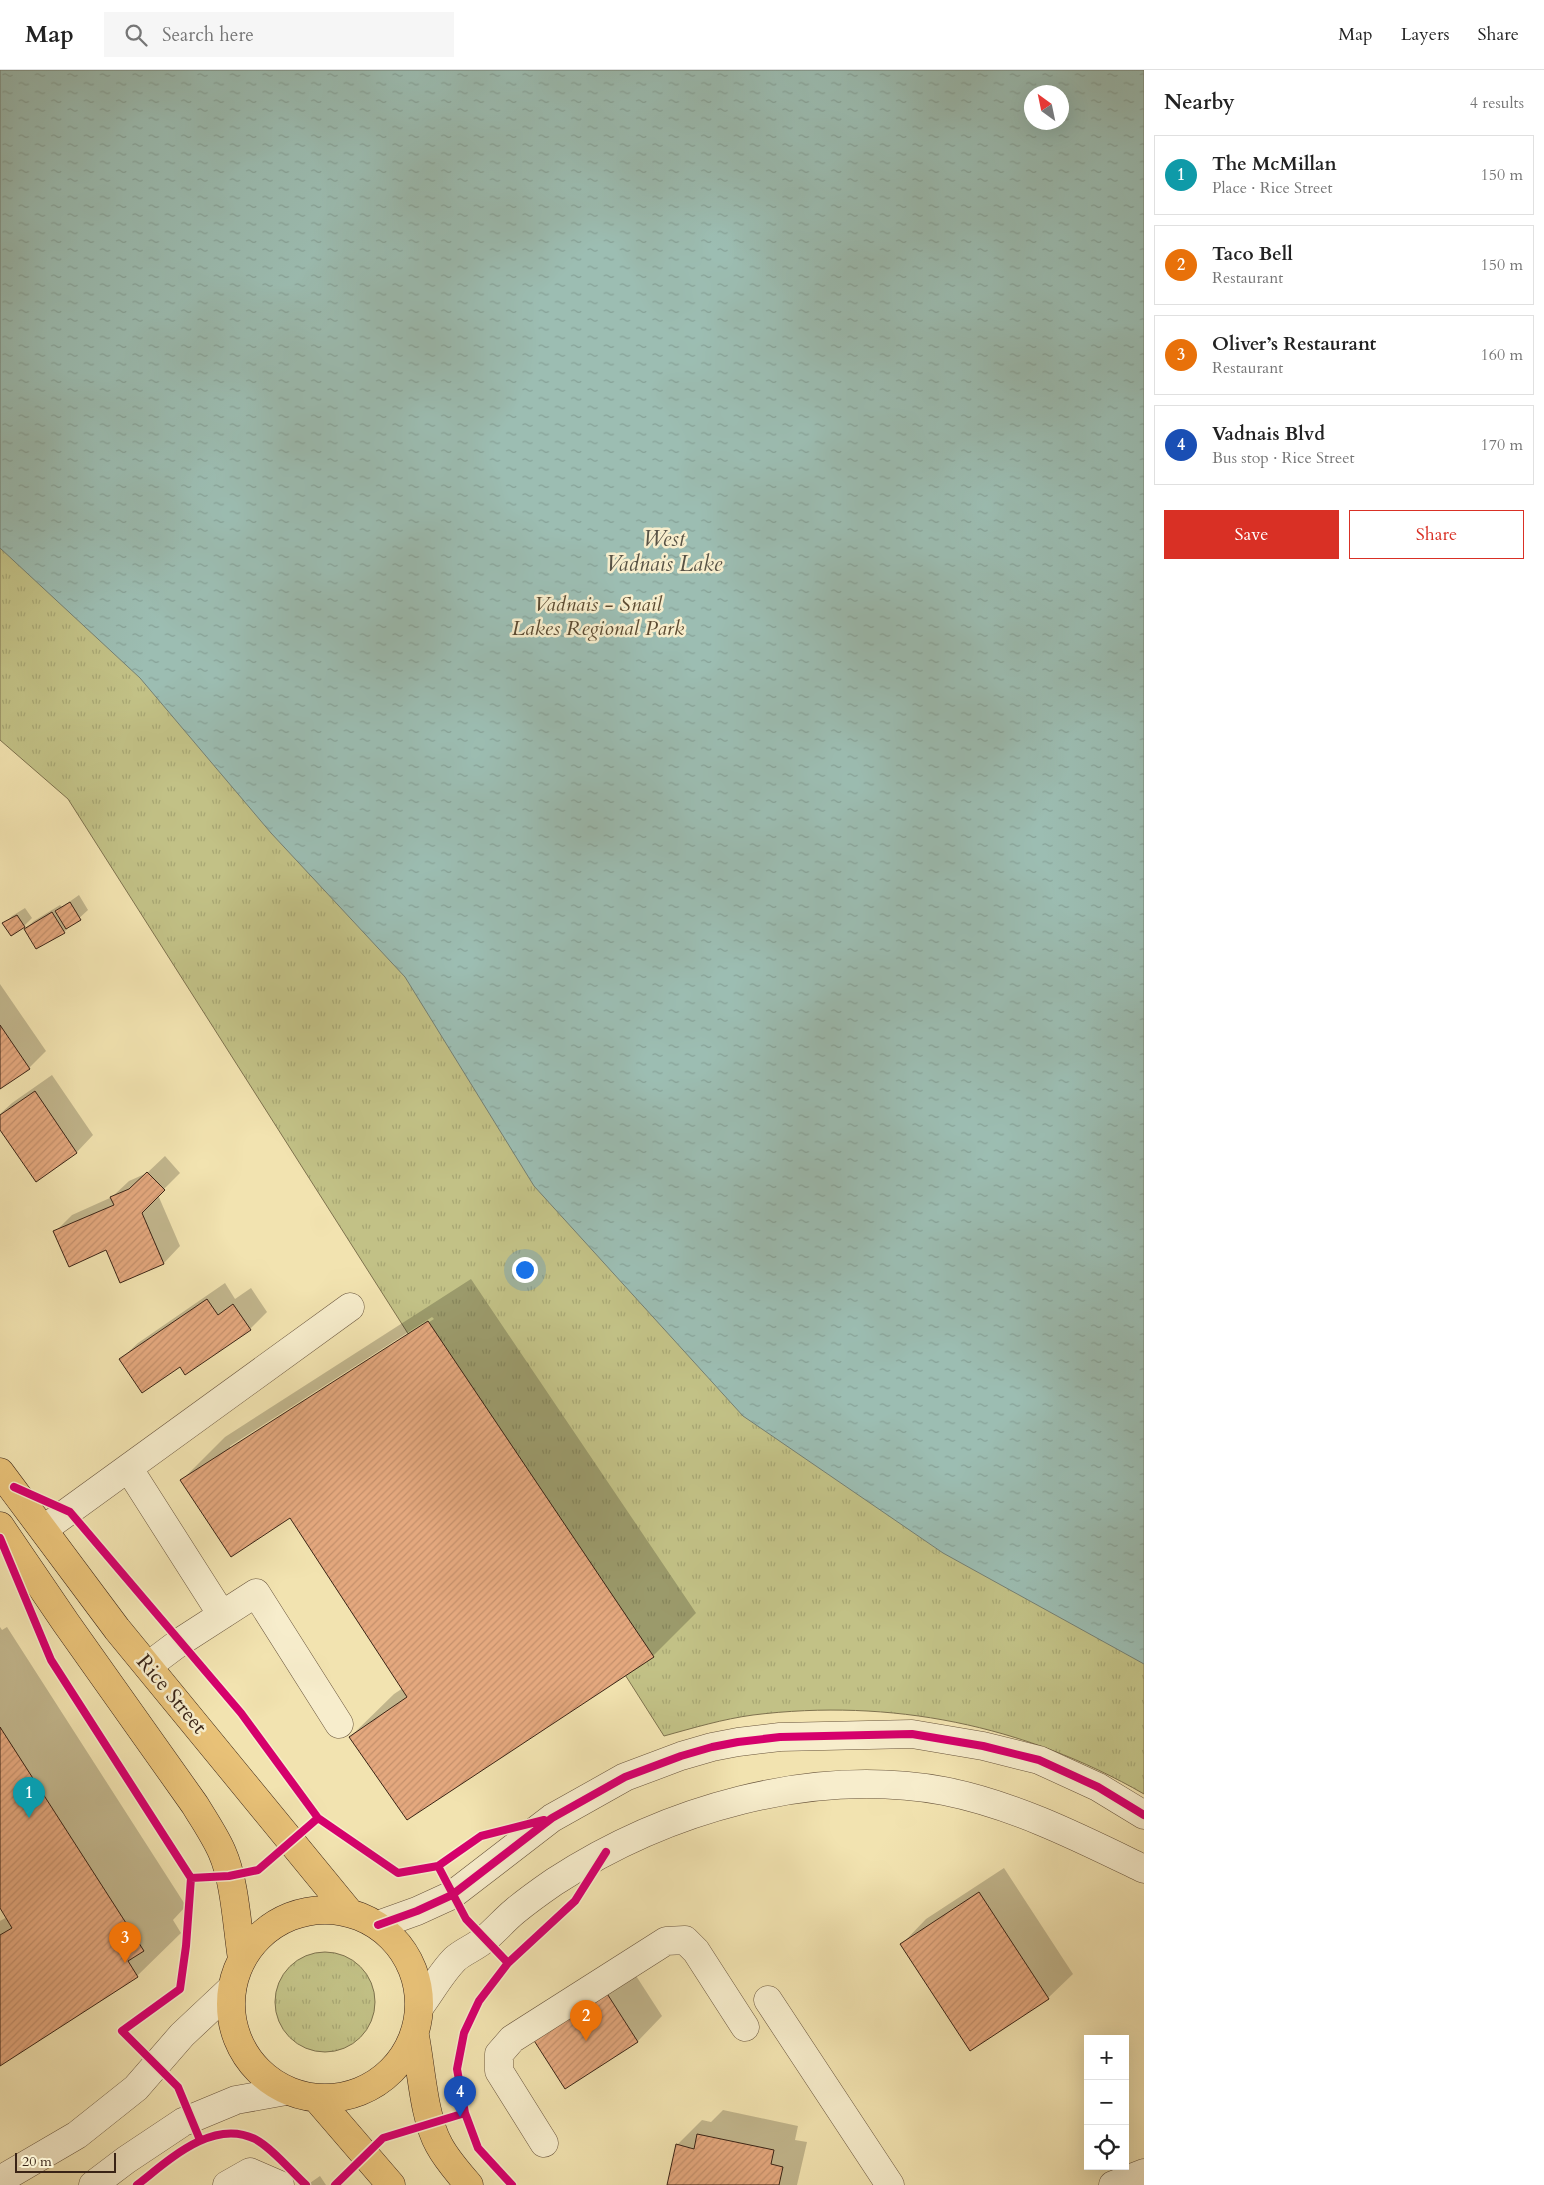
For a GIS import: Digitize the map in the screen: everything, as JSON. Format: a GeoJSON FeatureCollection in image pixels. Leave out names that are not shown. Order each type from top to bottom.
{"type":"FeatureCollection","features":[{"type":"Feature","properties":{"kind":"main road","name":"Rice Street"},"geometry":{"type":"LineString","coordinates":[[0,1472],[111,1621],[349,1912]]}},
{"type":"Feature","properties":{"kind":"main road","name":"Rice Street"},"geometry":{"type":"LineString","coordinates":[[0,1526],[212,1832],[223,1853],[229,1876],[242,1959]]}},
{"type":"Feature","properties":{"kind":"main road"},"geometry":{"type":"LineString","coordinates":[[318,1910],[349,1912],[378,1925],[401,1946],[416,1974],[421,2005],[415,2036],[400,2063],[377,2084],[348,2097],[317,2099],[286,2091],[260,2074],[241,2049],[231,2019],[232,1988],[242,1959],[261,1934],[288,1917],[318,1910]]}},
{"type":"Feature","properties":{"kind":"main road"},"geometry":{"type":"LineString","coordinates":[[415,2036],[433,2129],[438,2144],[453,2167],[469,2185]]}},
{"type":"Feature","properties":{"kind":"main road"},"geometry":{"type":"LineString","coordinates":[[317,2099],[391,2185]]}},
{"type":"Feature","properties":{"kind":"street"},"geometry":{"type":"LineString","coordinates":[[44,1529],[350,1307]]}},
{"type":"Feature","properties":{"kind":"street"},"geometry":{"type":"LineString","coordinates":[[129,1469],[222,1615]]}},
{"type":"Feature","properties":{"kind":"street"},"geometry":{"type":"LineString","coordinates":[[148,1666],[180,1642],[256,1593],[339,1724]]}},
{"type":"Feature","properties":{"kind":"street"},"geometry":{"type":"LineString","coordinates":[[378,1925],[417,1911],[452,1895],[552,1818],[625,1777],[658,1763],[712,1747],[762,1739],[912,1734],[983,1746],[1039,1760],[1098,1787],[1144,1815]]}},
{"type":"Feature","properties":{"kind":"street"},"geometry":{"type":"LineString","coordinates":[[421,2005],[455,1960],[484,1940],[516,1910],[553,1883],[606,1852],[659,1828],[737,1800],[780,1791],[823,1786],[879,1785],[944,1791],[999,1806],[1059,1828],[1144,1869]]}},
{"type":"Feature","properties":{"kind":"street"},"geometry":{"type":"LineString","coordinates":[[544,2143],[499,2071],[499,2054],[512,2039],[666,1941],[685,1940],[696,1951],[745,2027]]}},
{"type":"Feature","properties":{"kind":"street"},"geometry":{"type":"LineString","coordinates":[[8,2172],[77,2135],[136,2088],[182,2035],[232,1988]]}},
{"type":"Feature","properties":{"kind":"street"},"geometry":{"type":"LineString","coordinates":[[768,2000],[890,2185]]}},
{"type":"Feature","properties":{"kind":"street"},"geometry":{"type":"LineString","coordinates":[[93,2185],[126,2160],[183,2122],[236,2100],[286,2091]]}},
{"type":"Feature","properties":{"kind":"street"},"geometry":{"type":"LineString","coordinates":[[227,2185],[250,2172],[280,2185]]}},
{"type":"Feature","properties":{"kind":"street"},"geometry":{"type":"LineString","coordinates":[[1113,2185],[1144,2173]]}},
{"type":"Feature","properties":{"kind":"green space","name":"West Vadnais Lake"},"geometry":{"type":"Polygon","coordinates":[[[0,70],[1144,70],[1144,1794],[1098,1770],[1052,1750],[1004,1734],[955,1722],[906,1714],[855,1710],[753,1715],[719,1721],[664,1736],[68,799],[0,740],[0,70]]]}},
{"type":"Feature","properties":{"kind":"green space"},"geometry":{"type":"Polygon","coordinates":[[[325,1952],[344,1955],[361,1966],[372,1983],[375,2002],[372,2021],[361,2038],[344,2049],[325,2052],[306,2049],[289,2038],[278,2021],[275,2002],[278,1983],[289,1966],[306,1955],[325,1952]]]}},
{"type":"Feature","properties":{"kind":"water","name":"West Vadnais Lake"},"geometry":{"type":"Polygon","coordinates":[[[0,70],[1144,70],[1144,1664],[943,1553],[743,1416],[534,1186],[405,977],[271,833],[140,678],[0,548],[0,70]]]}},
{"type":"Feature","properties":{"kind":"building"},"geometry":{"type":"Polygon","coordinates":[[[70,902],[81,920],[66,929],[55,911],[70,902]]]}},
{"type":"Feature","properties":{"kind":"building"},"geometry":{"type":"Polygon","coordinates":[[[52,912],[65,933],[36,949],[24,929],[52,912]]]}},
{"type":"Feature","properties":{"kind":"building"},"geometry":{"type":"Polygon","coordinates":[[[17,915],[25,927],[11,936],[2,923],[17,915]]]}},
{"type":"Feature","properties":{"kind":"building"},"geometry":{"type":"Polygon","coordinates":[[[0,1025],[30,1069],[0,1089],[0,1025]]]}},
{"type":"Feature","properties":{"kind":"building"},"geometry":{"type":"Polygon","coordinates":[[[35,1091],[77,1153],[36,1182],[0,1130],[0,1115],[35,1091]]]}},
{"type":"Feature","properties":{"kind":"building"},"geometry":{"type":"Polygon","coordinates":[[[147,1172],[165,1190],[142,1213],[164,1264],[120,1283],[106,1250],[69,1267],[53,1231],[114,1205],[110,1197],[129,1189],[147,1172]]]}},
{"type":"Feature","properties":{"kind":"building"},"geometry":{"type":"Polygon","coordinates":[[[207,1299],[218,1315],[233,1304],[251,1330],[185,1375],[180,1367],[142,1393],[119,1359],[207,1299]]]}},
{"type":"Feature","properties":{"kind":"building"},"geometry":{"type":"Polygon","coordinates":[[[428,1321],[654,1657],[407,1820],[349,1737],[407,1697],[290,1518],[231,1557],[180,1480],[428,1321]]]}},
{"type":"Feature","properties":{"kind":"building"},"geometry":{"type":"Polygon","coordinates":[[[0,1727],[144,1951],[128,1961],[138,1977],[0,2066],[0,1935],[12,1928],[0,1908],[0,1727]]]}},
{"type":"Feature","properties":{"kind":"building"},"geometry":{"type":"Polygon","coordinates":[[[979,1892],[1049,1999],[970,2051],[900,1944],[979,1892]]]}},
{"type":"Feature","properties":{"kind":"building"},"geometry":{"type":"Polygon","coordinates":[[[606,1992],[638,2042],[565,2089],[533,2039],[606,1992]]]}},
{"type":"Feature","properties":{"kind":"building"},"geometry":{"type":"Polygon","coordinates":[[[697,2134],[774,2150],[771,2164],[783,2167],[779,2185],[667,2185],[676,2144],[694,2149],[697,2134]]]}},
{"type":"Feature","properties":{"kind":"cycle path"},"geometry":{"type":"LineString","coordinates":[[14,1487],[70,1512],[241,1713],[318,1818],[398,1873],[438,1866],[481,1836],[544,1820]]}},
{"type":"Feature","properties":{"kind":"cycle path"},"geometry":{"type":"LineString","coordinates":[[0,1538],[51,1660],[191,1878],[186,1946],[180,1989],[122,2031],[178,2087],[200,2140]]}},
{"type":"Feature","properties":{"kind":"cycle path"},"geometry":{"type":"LineString","coordinates":[[378,1925],[417,1911],[452,1895],[552,1818],[625,1777],[681,1756],[738,1742],[780,1737],[912,1734],[983,1746],[1039,1760],[1098,1787],[1144,1815]]}},
{"type":"Feature","properties":{"kind":"cycle path"},"geometry":{"type":"LineString","coordinates":[[191,1878],[229,1876],[258,1870],[318,1818]]}},
{"type":"Feature","properties":{"kind":"cycle path"},"geometry":{"type":"LineString","coordinates":[[512,2185],[478,2148],[465,2113],[457,2069],[464,2033],[479,2001],[508,1963],[575,1901],[606,1852]]}},
{"type":"Feature","properties":{"kind":"cycle path"},"geometry":{"type":"LineString","coordinates":[[438,1866],[466,1919],[508,1963]]}},
{"type":"Feature","properties":{"kind":"cycle path"},"geometry":{"type":"LineString","coordinates":[[335,2185],[383,2138],[465,2113]]}},
{"type":"Feature","properties":{"kind":"cycle path"},"geometry":{"type":"LineString","coordinates":[[137,2185],[177,2154],[192,2145],[207,2138],[223,2134],[239,2134],[255,2139],[275,2154],[306,2185]]}},
{"type":"Feature","properties":{"kind":"place","name":"The McMillan"},"geometry":{"type":"Point","coordinates":[29,1818]}},
{"type":"Feature","properties":{"kind":"place","name":"Oliver’s Restaurant"},"geometry":{"type":"Point","coordinates":[125,1963]}},
{"type":"Feature","properties":{"kind":"place","name":"Taco Bell"},"geometry":{"type":"Point","coordinates":[586,2041]}},
{"type":"Feature","properties":{"kind":"place","name":"Vadnais Blvd"},"geometry":{"type":"Point","coordinates":[460,2117]}},
{"type":"Feature","properties":{"kind":"park label","name":"Vadnais - Snail Lakes Regional Park"},"geometry":{"type":"Point","coordinates":[598,616]}}]}
